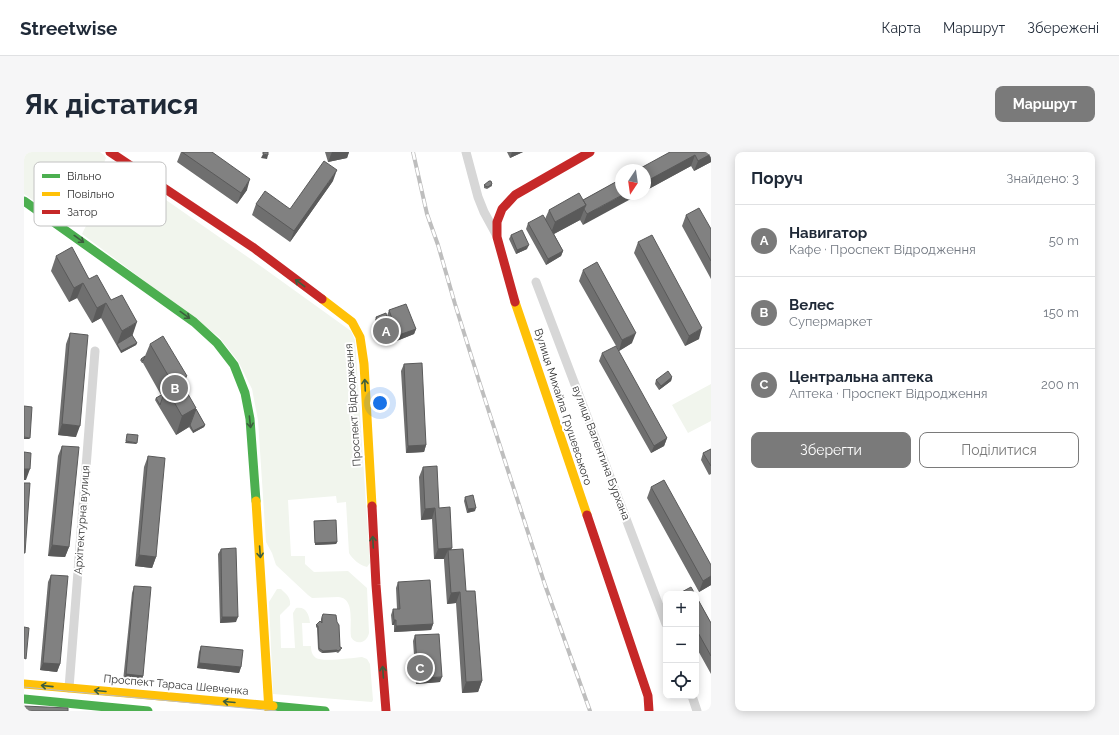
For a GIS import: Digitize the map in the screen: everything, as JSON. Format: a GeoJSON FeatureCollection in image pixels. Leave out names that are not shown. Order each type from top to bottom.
{"type":"FeatureCollection","features":[{"type":"Feature","properties":{"kind":"main road","name":"Проспект Відродження"},"geometry":{"type":"LineString","coordinates":[[110,152],[125,162]]}},
{"type":"Feature","properties":{"kind":"main road","name":"Вулиця Михайла Грушевського"},"geometry":{"type":"LineString","coordinates":[[590,152],[515,195],[502,209],[497,222],[497,237],[513,295],[648,696],[649,711]]}},
{"type":"Feature","properties":{"kind":"main road","name":"Проспект Відродження"},"geometry":{"type":"LineString","coordinates":[[166,189],[254,248],[352,322],[360,337],[364,364],[376,585],[386,711]]}},
{"type":"Feature","properties":{"kind":"main road"},"geometry":{"type":"LineString","coordinates":[[24,201],[34,208]]}},
{"type":"Feature","properties":{"kind":"main road"},"geometry":{"type":"LineString","coordinates":[[59,226],[194,322],[217,343],[234,365],[245,393],[250,419],[261,564],[268,708]]}},
{"type":"Feature","properties":{"kind":"main road","name":"Проспект Тараса Шевченка"},"geometry":{"type":"LineString","coordinates":[[24,684],[268,708],[325,711]]}},
{"type":"Feature","properties":{"kind":"main road"},"geometry":{"type":"LineString","coordinates":[[24,699],[148,711]]}},
{"type":"Feature","properties":{"kind":"street"},"geometry":{"type":"LineString","coordinates":[[466,152],[478,197],[497,237]]}},
{"type":"Feature","properties":{"kind":"street","name":"вулиця Валентина Бурхана"},"geometry":{"type":"LineString","coordinates":[[536,282],[663,616]]}},
{"type":"Feature","properties":{"kind":"street","name":"Архітектурна вулиця"},"geometry":{"type":"LineString","coordinates":[[69,688],[95,351]]}},
{"type":"Feature","properties":{"kind":"street"},"geometry":{"type":"LineString","coordinates":[[693,699],[697,711]]}},
{"type":"Feature","properties":{"kind":"shaded area"},"geometry":{"type":"Polygon","coordinates":[[[24,152],[100,152],[106,158],[104,162],[34,162],[34,201],[24,194],[24,152]]]}},
{"type":"Feature","properties":{"kind":"shaded area"},"geometry":{"type":"Polygon","coordinates":[[[166,200],[351,331],[355,340],[370,563],[367,567],[357,562],[349,553],[346,502],[337,503],[336,496],[288,500],[291,556],[305,556],[305,564],[314,572],[348,571],[367,588],[369,633],[364,641],[356,642],[351,637],[349,607],[344,599],[338,597],[312,598],[276,565],[266,542],[258,420],[252,389],[238,361],[219,337],[82,234],[86,226],[166,226],[166,200]]]}},
{"type":"Feature","properties":{"kind":"shaded area"},"geometry":{"type":"Polygon","coordinates":[[[711,384],[711,421],[688,433],[672,405],[711,384]]]}},
{"type":"Feature","properties":{"kind":"shaded area"},"geometry":{"type":"Polygon","coordinates":[[[277,589],[281,589],[286,594],[290,602],[290,605],[280,615],[281,648],[295,648],[293,613],[296,608],[305,609],[310,623],[302,623],[303,646],[311,646],[313,654],[319,659],[324,660],[362,657],[367,659],[370,664],[372,702],[273,694],[269,602],[277,589]]]}},
{"type":"Feature","properties":{"kind":"building"},"geometry":{"type":"Polygon","coordinates":[[[182,152],[212,152],[250,179],[241,193],[182,152]]]}},
{"type":"Feature","properties":{"kind":"building"},"geometry":{"type":"Polygon","coordinates":[[[263,152],[268,152],[268,155],[263,154],[263,152]]]}},
{"type":"Feature","properties":{"kind":"building"},"geometry":{"type":"Polygon","coordinates":[[[670,152],[711,152],[711,154],[698,161],[695,155],[651,179],[651,164],[648,164],[670,152]]]}},
{"type":"Feature","properties":{"kind":"building"},"geometry":{"type":"Polygon","coordinates":[[[324,161],[337,170],[294,231],[256,204],[265,191],[290,209],[324,161]]]}},
{"type":"Feature","properties":{"kind":"building"},"geometry":{"type":"Polygon","coordinates":[[[491,181],[492,184],[488,187],[484,185],[491,181]]]}},
{"type":"Feature","properties":{"kind":"building"},"geometry":{"type":"Polygon","coordinates":[[[615,182],[615,199],[587,214],[584,209],[586,205],[583,200],[615,182]]]}},
{"type":"Feature","properties":{"kind":"building"},"geometry":{"type":"Polygon","coordinates":[[[579,193],[586,205],[555,222],[549,210],[579,193]]]}},
{"type":"Feature","properties":{"kind":"building"},"geometry":{"type":"Polygon","coordinates":[[[699,208],[711,229],[711,261],[686,215],[699,208]]]}},
{"type":"Feature","properties":{"kind":"building"},"geometry":{"type":"Polygon","coordinates":[[[543,215],[563,251],[548,259],[528,223],[543,215]]]}},
{"type":"Feature","properties":{"kind":"building"},"geometry":{"type":"Polygon","coordinates":[[[522,230],[529,245],[517,250],[511,235],[522,230]]]}},
{"type":"Feature","properties":{"kind":"building"},"geometry":{"type":"Polygon","coordinates":[[[652,235],[702,328],[689,336],[638,242],[652,235]]]}},
{"type":"Feature","properties":{"kind":"building"},"geometry":{"type":"Polygon","coordinates":[[[72,247],[89,279],[97,275],[111,300],[122,295],[137,322],[122,331],[106,303],[97,308],[83,283],[74,288],[56,256],[72,247]]]}},
{"type":"Feature","properties":{"kind":"building"},"geometry":{"type":"Polygon","coordinates":[[[597,262],[636,333],[622,340],[583,270],[597,262]]]}},
{"type":"Feature","properties":{"kind":"building"},"geometry":{"type":"Polygon","coordinates":[[[406,304],[416,329],[396,336],[392,328],[395,327],[389,310],[406,304]]]}},
{"type":"Feature","properties":{"kind":"building"},"geometry":{"type":"Polygon","coordinates":[[[386,313],[387,318],[384,320],[387,327],[381,329],[376,317],[386,313]]]}},
{"type":"Feature","properties":{"kind":"building"},"geometry":{"type":"Polygon","coordinates":[[[70,333],[88,335],[80,426],[62,424],[70,333]]]}},
{"type":"Feature","properties":{"kind":"building"},"geometry":{"type":"Polygon","coordinates":[[[132,335],[137,343],[121,351],[117,344],[132,335]]]}},
{"type":"Feature","properties":{"kind":"building"},"geometry":{"type":"Polygon","coordinates":[[[163,336],[187,376],[180,380],[196,408],[182,416],[166,388],[173,384],[150,344],[163,336]]]}},
{"type":"Feature","properties":{"kind":"building"},"geometry":{"type":"Polygon","coordinates":[[[616,346],[667,438],[654,446],[602,353],[616,346]]]}},
{"type":"Feature","properties":{"kind":"building"},"geometry":{"type":"Polygon","coordinates":[[[422,363],[426,445],[408,446],[404,364],[422,363]]]}},
{"type":"Feature","properties":{"kind":"building"},"geometry":{"type":"Polygon","coordinates":[[[668,371],[672,377],[661,386],[656,380],[668,371]]]}},
{"type":"Feature","properties":{"kind":"building"},"geometry":{"type":"Polygon","coordinates":[[[163,394],[163,396],[160,405],[156,398],[163,394]]]}},
{"type":"Feature","properties":{"kind":"building"},"geometry":{"type":"Polygon","coordinates":[[[24,406],[32,407],[30,438],[24,437],[24,406]]]}},
{"type":"Feature","properties":{"kind":"building"},"geometry":{"type":"Polygon","coordinates":[[[196,409],[205,425],[193,431],[190,425],[196,409]]]}},
{"type":"Feature","properties":{"kind":"building"},"geometry":{"type":"Polygon","coordinates":[[[127,434],[138,435],[137,443],[126,441],[127,434]]]}},
{"type":"Feature","properties":{"kind":"building"},"geometry":{"type":"Polygon","coordinates":[[[62,446],[79,447],[69,547],[52,545],[62,446]]]}},
{"type":"Feature","properties":{"kind":"building"},"geometry":{"type":"Polygon","coordinates":[[[711,449],[711,466],[703,453],[711,449]]]}},
{"type":"Feature","properties":{"kind":"building"},"geometry":{"type":"Polygon","coordinates":[[[24,452],[31,453],[30,469],[24,469],[24,452]]]}},
{"type":"Feature","properties":{"kind":"building"},"geometry":{"type":"Polygon","coordinates":[[[148,456],[165,458],[156,557],[139,555],[148,456]]]}},
{"type":"Feature","properties":{"kind":"building"},"geometry":{"type":"Polygon","coordinates":[[[437,466],[439,508],[450,507],[452,548],[438,549],[435,508],[425,509],[423,467],[437,466]]]}},
{"type":"Feature","properties":{"kind":"building"},"geometry":{"type":"Polygon","coordinates":[[[664,480],[711,565],[711,576],[703,581],[651,487],[664,480]]]}},
{"type":"Feature","properties":{"kind":"building"},"geometry":{"type":"Polygon","coordinates":[[[24,483],[30,483],[25,553],[24,553],[24,483]]]}},
{"type":"Feature","properties":{"kind":"building"},"geometry":{"type":"Polygon","coordinates":[[[473,495],[476,508],[468,509],[465,497],[473,495]]]}},
{"type":"Feature","properties":{"kind":"building"},"geometry":{"type":"Polygon","coordinates":[[[336,520],[337,542],[315,543],[314,521],[336,520]]]}},
{"type":"Feature","properties":{"kind":"building"},"geometry":{"type":"Polygon","coordinates":[[[236,548],[238,617],[222,617],[221,549],[236,548]]]}},
{"type":"Feature","properties":{"kind":"building"},"geometry":{"type":"Polygon","coordinates":[[[463,549],[466,591],[475,591],[482,681],[466,682],[460,592],[451,593],[448,550],[463,549]]]}},
{"type":"Feature","properties":{"kind":"building"},"geometry":{"type":"Polygon","coordinates":[[[51,575],[68,576],[60,664],[43,663],[51,575]]]}},
{"type":"Feature","properties":{"kind":"building"},"geometry":{"type":"Polygon","coordinates":[[[430,580],[433,624],[396,626],[393,609],[400,609],[398,582],[430,580]]]}},
{"type":"Feature","properties":{"kind":"building"},"geometry":{"type":"Polygon","coordinates":[[[134,586],[151,587],[143,676],[126,674],[134,586]]]}},
{"type":"Feature","properties":{"kind":"building"},"geometry":{"type":"Polygon","coordinates":[[[691,587],[693,591],[684,591],[691,587]]]}},
{"type":"Feature","properties":{"kind":"building"},"geometry":{"type":"Polygon","coordinates":[[[699,601],[711,623],[711,656],[699,634],[699,601]]]}},
{"type":"Feature","properties":{"kind":"building"},"geometry":{"type":"Polygon","coordinates":[[[323,614],[336,615],[339,625],[340,647],[342,648],[338,651],[323,651],[319,648],[318,626],[316,625],[320,621],[322,623],[323,614]]]}},
{"type":"Feature","properties":{"kind":"building"},"geometry":{"type":"Polygon","coordinates":[[[24,627],[29,628],[26,659],[24,658],[24,627]]]}},
{"type":"Feature","properties":{"kind":"building"},"geometry":{"type":"Polygon","coordinates":[[[439,634],[442,677],[418,678],[415,635],[439,634]]]}},
{"type":"Feature","properties":{"kind":"building"},"geometry":{"type":"Polygon","coordinates":[[[201,646],[243,650],[241,667],[199,663],[201,646]]]}},
{"type":"Feature","properties":{"kind":"building"},"geometry":{"type":"Polygon","coordinates":[[[24,706],[68,708],[68,711],[24,711],[24,706]]]}},
{"type":"Feature","properties":{"kind":"tram line"},"geometry":{"type":"LineString","coordinates":[[24,687],[276,711]]}},
{"type":"Feature","properties":{"kind":"railway"},"geometry":{"type":"LineString","coordinates":[[413,152],[427,214],[438,245],[480,384],[545,585],[590,711]]}},
{"type":"Feature","properties":{"kind":"traffic: fast"},"geometry":{"type":"LineString","coordinates":[[24,201],[34,208]]}},
{"type":"Feature","properties":{"kind":"traffic: fast"},"geometry":{"type":"LineString","coordinates":[[59,226],[194,322],[217,343],[234,365],[245,393],[250,419],[256,501]]}},
{"type":"Feature","properties":{"kind":"traffic: fast"},"geometry":{"type":"LineString","coordinates":[[24,699],[148,711]]}},
{"type":"Feature","properties":{"kind":"traffic: fast"},"geometry":{"type":"LineString","coordinates":[[273,706],[325,711]]}},
{"type":"Feature","properties":{"kind":"traffic: slow"},"geometry":{"type":"LineString","coordinates":[[322,299],[352,322],[360,337],[364,364],[372,506]]}},
{"type":"Feature","properties":{"kind":"traffic: slow"},"geometry":{"type":"LineString","coordinates":[[515,302],[587,515]]}},
{"type":"Feature","properties":{"kind":"traffic: slow"},"geometry":{"type":"LineString","coordinates":[[256,501],[269,711]]}},
{"type":"Feature","properties":{"kind":"traffic: slow"},"geometry":{"type":"LineString","coordinates":[[24,684],[273,706]]}},
{"type":"Feature","properties":{"kind":"traffic: jam"},"geometry":{"type":"LineString","coordinates":[[110,152],[125,162]]}},
{"type":"Feature","properties":{"kind":"traffic: jam"},"geometry":{"type":"LineString","coordinates":[[515,302],[497,237],[497,222],[502,209],[515,195],[590,152]]}},
{"type":"Feature","properties":{"kind":"traffic: jam"},"geometry":{"type":"LineString","coordinates":[[166,189],[254,248],[322,299]]}},
{"type":"Feature","properties":{"kind":"traffic: jam"},"geometry":{"type":"LineString","coordinates":[[372,506],[376,585],[386,711]]}},
{"type":"Feature","properties":{"kind":"traffic: jam"},"geometry":{"type":"LineString","coordinates":[[587,515],[648,696],[649,711]]}},
{"type":"Feature","properties":{"kind":"place","name":"Навигатор"},"geometry":{"type":"Point","coordinates":[386,331]}},
{"type":"Feature","properties":{"kind":"place","name":"Велес"},"geometry":{"type":"Point","coordinates":[175,388]}},
{"type":"Feature","properties":{"kind":"place","name":"Центральна аптека"},"geometry":{"type":"Point","coordinates":[420,668]}}]}
